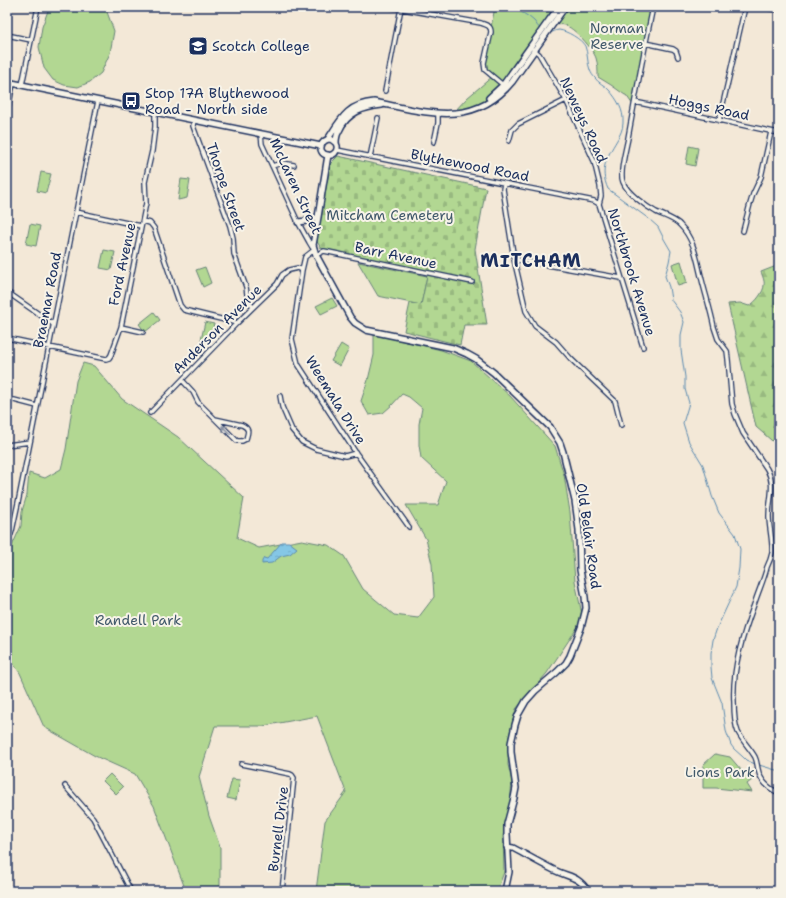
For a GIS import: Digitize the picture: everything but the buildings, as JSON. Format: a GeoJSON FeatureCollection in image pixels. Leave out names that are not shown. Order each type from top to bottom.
{"type":"FeatureCollection","features":[{"type":"Feature","properties":{"kind":"main road"},"geometry":{"type":"LineString","coordinates":[[321,146],[349,111],[366,102],[374,102],[438,114],[453,114],[472,109],[505,87],[552,20],[559,7]]}},
{"type":"Feature","properties":{"kind":"main road"},"geometry":{"type":"LineString","coordinates":[[552,20],[565,7]]}},
{"type":"Feature","properties":{"kind":"main road"},"geometry":{"type":"LineString","coordinates":[[7,82],[321,146]]}},
{"type":"Feature","properties":{"kind":"main road"},"geometry":{"type":"LineString","coordinates":[[321,146],[323,153],[328,155],[333,154],[337,150],[336,143],[339,130],[346,119],[354,112],[362,108],[390,105]]}},
{"type":"Feature","properties":{"kind":"main road"},"geometry":{"type":"LineString","coordinates":[[328,139],[333,140],[336,143]]}},
{"type":"Feature","properties":{"kind":"main road"},"geometry":{"type":"LineString","coordinates":[[314,251],[312,245],[328,155]]}},
{"type":"Feature","properties":{"kind":"main road"},"geometry":{"type":"LineString","coordinates":[[298,222],[308,221],[318,217]]}},
{"type":"Feature","properties":{"kind":"main road","name":"Old Belair Road"},"geometry":{"type":"LineString","coordinates":[[314,251],[346,311],[355,323],[366,330],[453,348],[468,354],[494,373],[550,427],[560,443],[563,452],[575,501],[579,530],[580,570],[586,608],[581,628],[566,663],[526,701],[514,725],[511,752],[516,788],[507,824],[509,872],[505,891]]}},
{"type":"Feature","properties":{"kind":"main road"},"geometry":{"type":"LineString","coordinates":[[507,847],[513,848],[556,871],[569,875],[580,881],[588,891]]}},
{"type":"Feature","properties":{"kind":"street"},"geometry":{"type":"LineString","coordinates":[[22,85],[38,7]]}},
{"type":"Feature","properties":{"kind":"street"},"geometry":{"type":"LineString","coordinates":[[391,7],[481,23],[490,26],[491,32],[484,63],[485,70],[505,87]]}},
{"type":"Feature","properties":{"kind":"street"},"geometry":{"type":"LineString","coordinates":[[653,7],[645,43],[627,148],[621,172],[623,182],[628,190],[651,208],[679,223],[693,243],[714,327],[718,339],[726,351],[728,359],[732,404],[735,414],[743,434],[767,469],[772,482],[769,516],[772,553],[738,653],[734,688],[735,720],[738,731],[746,745],[757,759],[758,771],[765,784],[769,788],[779,793]]}},
{"type":"Feature","properties":{"kind":"street"},"geometry":{"type":"LineString","coordinates":[[719,121],[744,7]]}},
{"type":"Feature","properties":{"kind":"street"},"geometry":{"type":"LineString","coordinates":[[763,7],[778,9]]}},
{"type":"Feature","properties":{"kind":"street"},"geometry":{"type":"LineString","coordinates":[[385,92],[401,8]]}},
{"type":"Feature","properties":{"kind":"street"},"geometry":{"type":"LineString","coordinates":[[7,35],[31,40]]}},
{"type":"Feature","properties":{"kind":"street"},"geometry":{"type":"LineString","coordinates":[[645,43],[673,49],[676,51],[678,57]]}},
{"type":"Feature","properties":{"kind":"street","name":"Neweys Road"},"geometry":{"type":"LineString","coordinates":[[532,48],[539,54],[566,100],[594,161],[600,186],[601,196],[599,204]]}},
{"type":"Feature","properties":{"kind":"street"},"geometry":{"type":"LineString","coordinates":[[7,113],[13,84]]}},
{"type":"Feature","properties":{"kind":"street"},"geometry":{"type":"LineString","coordinates":[[509,141],[512,130],[518,124],[566,100]]}},
{"type":"Feature","properties":{"kind":"street","name":"Braemar Road"},"geometry":{"type":"LineString","coordinates":[[7,538],[11,534],[18,503],[98,101]]}},
{"type":"Feature","properties":{"kind":"street","name":"Hoggs Road"},"geometry":{"type":"LineString","coordinates":[[635,102],[779,134]]}},
{"type":"Feature","properties":{"kind":"street","name":"Ford Avenue"},"geometry":{"type":"LineString","coordinates":[[49,347],[106,358],[109,358],[111,355],[121,327],[143,221],[146,203],[145,182],[152,151],[155,112]]}},
{"type":"Feature","properties":{"kind":"street"},"geometry":{"type":"LineString","coordinates":[[434,142],[438,123],[438,114]]}},
{"type":"Feature","properties":{"kind":"street"},"geometry":{"type":"LineString","coordinates":[[370,157],[378,118]]}},
{"type":"Feature","properties":{"kind":"street","name":"Thorpe Street"},"geometry":{"type":"LineString","coordinates":[[194,120],[193,126],[232,234],[234,254],[246,287],[249,302],[253,307]]}},
{"type":"Feature","properties":{"kind":"street"},"geometry":{"type":"LineString","coordinates":[[743,231],[753,194],[761,177],[771,132]]}},
{"type":"Feature","properties":{"kind":"street"},"geometry":{"type":"LineString","coordinates":[[504,133],[510,134]]}},
{"type":"Feature","properties":{"kind":"street","name":"McLaren Street"},"geometry":{"type":"LineString","coordinates":[[261,134],[262,144],[298,222],[314,251]]}},
{"type":"Feature","properties":{"kind":"street","name":"Blythewood Road"},"geometry":{"type":"LineString","coordinates":[[337,150],[599,204]]}},
{"type":"Feature","properties":{"kind":"street"},"geometry":{"type":"LineString","coordinates":[[272,166],[282,164],[294,165]]}},
{"type":"Feature","properties":{"kind":"street"},"geometry":{"type":"LineString","coordinates":[[504,184],[503,189],[514,259],[526,311],[535,326],[556,342],[571,359],[615,401],[622,425]]}},
{"type":"Feature","properties":{"kind":"street","name":"Northbrook Avenue"},"geometry":{"type":"LineString","coordinates":[[599,204],[643,347]]}},
{"type":"Feature","properties":{"kind":"street"},"geometry":{"type":"LineString","coordinates":[[76,212],[141,226]]}},
{"type":"Feature","properties":{"kind":"street"},"geometry":{"type":"LineString","coordinates":[[143,221],[150,223],[154,228],[180,305],[184,310],[237,323]]}},
{"type":"Feature","properties":{"kind":"street","name":"Weemala Drive"},"geometry":{"type":"LineString","coordinates":[[314,251],[305,257],[292,339],[298,364],[356,453],[409,527]]}},
{"type":"Feature","properties":{"kind":"street","name":"Barr Avenue"},"geometry":{"type":"LineString","coordinates":[[314,251],[324,251],[472,282]]}},
{"type":"Feature","properties":{"kind":"street"},"geometry":{"type":"LineString","coordinates":[[514,259],[621,278]]}},
{"type":"Feature","properties":{"kind":"street","name":"Anderson Avenue"},"geometry":{"type":"LineString","coordinates":[[150,412],[277,284],[282,275],[289,270],[298,268],[302,270]]}},
{"type":"Feature","properties":{"kind":"street"},"geometry":{"type":"LineString","coordinates":[[7,292],[53,324]]}},
{"type":"Feature","properties":{"kind":"street"},"geometry":{"type":"LineString","coordinates":[[121,327],[143,332]]}},
{"type":"Feature","properties":{"kind":"street"},"geometry":{"type":"LineString","coordinates":[[7,338],[49,347]]}},
{"type":"Feature","properties":{"kind":"street"},"geometry":{"type":"LineString","coordinates":[[182,380],[193,392],[198,402],[215,419],[237,441],[246,439],[248,431],[242,424],[215,419]]}},
{"type":"Feature","properties":{"kind":"street"},"geometry":{"type":"LineString","coordinates":[[280,396],[282,407],[292,430],[302,442],[316,449],[345,456],[356,453]]}},
{"type":"Feature","properties":{"kind":"street"},"geometry":{"type":"LineString","coordinates":[[14,400],[37,406]]}},
{"type":"Feature","properties":{"kind":"street"},"geometry":{"type":"LineString","coordinates":[[7,445],[30,442]]}},
{"type":"Feature","properties":{"kind":"street"},"geometry":{"type":"LineString","coordinates":[[7,521],[13,524]]}},
{"type":"Feature","properties":{"kind":"street","name":"Burnell Drive"},"geometry":{"type":"LineString","coordinates":[[242,764],[290,774],[294,778],[282,891]]}},
{"type":"Feature","properties":{"kind":"street"},"geometry":{"type":"LineString","coordinates":[[64,786],[93,818],[131,891]]}},
{"type":"Feature","properties":{"kind":"green space"},"geometry":{"type":"Polygon","coordinates":[[[102,7],[107,12],[114,31],[110,53],[101,73],[90,82],[78,87],[64,85],[53,80],[44,68],[39,47],[42,27],[49,8],[102,7]]]}},
{"type":"Feature","properties":{"kind":"green space"},"geometry":{"type":"Polygon","coordinates":[[[495,7],[559,7],[514,70],[482,107],[453,113],[467,98],[493,76],[485,70],[484,63],[495,7]]]}},
{"type":"Feature","properties":{"kind":"green space","name":"Norman Reserve"},"geometry":{"type":"Polygon","coordinates":[[[567,7],[652,7],[633,105],[626,95],[598,77],[598,65],[596,58],[583,39],[568,27],[563,25],[555,25],[567,7]]]}},
{"type":"Feature","properties":{"kind":"green space"},"geometry":{"type":"Polygon","coordinates":[[[689,146],[698,148],[695,166],[686,164],[689,146]]]}},
{"type":"Feature","properties":{"kind":"green space","name":"Mitcham Cemetery"},"geometry":{"type":"Polygon","coordinates":[[[338,156],[486,188],[475,249],[487,325],[464,325],[460,345],[404,331],[410,303],[421,305],[428,271],[321,248],[316,240],[320,216],[331,163],[338,156]]]}},
{"type":"Feature","properties":{"kind":"green space"},"geometry":{"type":"Polygon","coordinates":[[[41,172],[51,174],[46,193],[37,191],[41,172]]]}},
{"type":"Feature","properties":{"kind":"green space"},"geometry":{"type":"Polygon","coordinates":[[[181,179],[190,180],[187,198],[178,200],[181,179]]]}},
{"type":"Feature","properties":{"kind":"green space"},"geometry":{"type":"Polygon","coordinates":[[[30,224],[40,226],[36,246],[26,244],[30,224]]]}},
{"type":"Feature","properties":{"kind":"green space"},"geometry":{"type":"Polygon","coordinates":[[[104,250],[115,252],[111,270],[100,268],[104,250]]]}},
{"type":"Feature","properties":{"kind":"green space"},"geometry":{"type":"Polygon","coordinates":[[[681,261],[687,283],[678,286],[672,264],[681,261]]]}},
{"type":"Feature","properties":{"kind":"green space"},"geometry":{"type":"Polygon","coordinates":[[[358,262],[427,276],[421,305],[378,296],[358,262]]]}},
{"type":"Feature","properties":{"kind":"green space"},"geometry":{"type":"Polygon","coordinates":[[[779,265],[779,447],[756,427],[728,304],[740,303],[749,306],[751,305],[759,297],[764,288],[761,272],[779,265]]]}},
{"type":"Feature","properties":{"kind":"green space"},"geometry":{"type":"Polygon","coordinates":[[[205,267],[211,283],[203,287],[196,270],[205,267]]]}},
{"type":"Feature","properties":{"kind":"green space"},"geometry":{"type":"Polygon","coordinates":[[[332,298],[337,306],[321,314],[316,306],[332,298]]]}},
{"type":"Feature","properties":{"kind":"green space"},"geometry":{"type":"Polygon","coordinates":[[[154,312],[160,320],[145,332],[139,324],[154,312]]]}},
{"type":"Feature","properties":{"kind":"green space"},"geometry":{"type":"Polygon","coordinates":[[[205,322],[214,324],[210,343],[201,340],[205,322]]]}},
{"type":"Feature","properties":{"kind":"green space","name":"Randell Park"},"geometry":{"type":"Polygon","coordinates":[[[374,335],[441,350],[471,361],[510,396],[555,446],[564,475],[570,512],[575,581],[583,619],[547,673],[516,709],[509,737],[508,765],[512,781],[510,803],[503,836],[504,872],[497,891],[316,891],[325,821],[346,792],[317,716],[263,726],[215,726],[199,777],[209,816],[220,847],[220,887],[219,891],[186,891],[154,806],[135,774],[95,756],[44,727],[20,673],[7,655],[7,548],[12,546],[21,526],[22,511],[27,495],[29,473],[45,478],[61,469],[66,449],[76,381],[83,363],[94,366],[122,399],[178,437],[244,498],[237,538],[259,548],[302,540],[328,545],[344,556],[363,589],[394,615],[418,618],[434,597],[432,564],[426,539],[406,505],[438,505],[446,481],[421,458],[419,445],[419,424],[422,408],[409,397],[402,394],[383,413],[369,415],[361,401],[374,355],[374,335]]]}},
{"type":"Feature","properties":{"kind":"green space"},"geometry":{"type":"Polygon","coordinates":[[[341,344],[349,349],[340,366],[331,361],[341,344]]]}},
{"type":"Feature","properties":{"kind":"green space","name":"Lions Park"},"geometry":{"type":"Polygon","coordinates":[[[715,754],[730,757],[752,780],[747,784],[752,792],[703,788],[703,765],[715,754]]]}},
{"type":"Feature","properties":{"kind":"green space"},"geometry":{"type":"Polygon","coordinates":[[[110,774],[123,787],[116,794],[103,781],[110,774]]]}},
{"type":"Feature","properties":{"kind":"green space"},"geometry":{"type":"Polygon","coordinates":[[[232,779],[240,780],[236,800],[227,798],[232,779]]]}},
{"type":"Feature","properties":{"kind":"water"},"geometry":{"type":"Polygon","coordinates":[[[282,542],[289,542],[297,548],[290,554],[281,556],[272,563],[262,564],[264,558],[267,559],[282,542]]]}},
{"type":"Feature","properties":{"kind":"waterway"},"geometry":{"type":"LineString","coordinates":[[511,7],[529,17],[541,29]]}},
{"type":"Feature","properties":{"kind":"waterway"},"geometry":{"type":"LineString","coordinates":[[549,33],[558,30],[566,32],[583,43],[586,49],[591,73],[609,90],[617,101],[621,109],[623,125],[622,130],[605,163],[605,182],[608,189],[658,227],[671,251],[665,276],[669,287],[671,300],[680,312],[684,322],[681,335],[681,350],[685,377],[685,389],[689,403],[683,423],[689,442],[703,465],[712,496],[719,513],[735,534],[740,549],[736,587],[713,640],[711,653],[712,678],[722,703],[726,731],[731,745],[746,760],[755,764]]}},
{"type":"Feature","properties":{"kind":"waterway"},"geometry":{"type":"LineString","coordinates":[[759,765],[779,771]]}},
{"type":"Feature","properties":{"kind":"place","name":"Scotch College"},"geometry":{"type":"Point","coordinates":[198,46]}},
{"type":"Feature","properties":{"kind":"place","name":"Stop 17A Blythewood Road - North side"},"geometry":{"type":"Point","coordinates":[131,101]}},
{"type":"Feature","properties":{"kind":"district","name":"MITCHAM"},"geometry":{"type":"Point","coordinates":[531,261]}}]}
